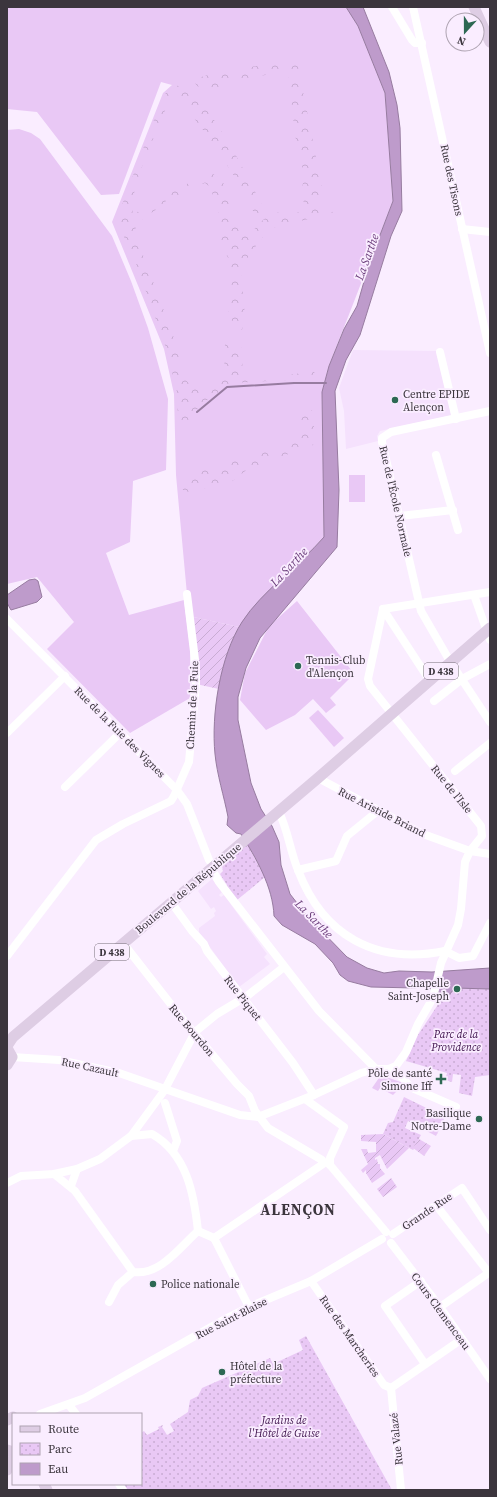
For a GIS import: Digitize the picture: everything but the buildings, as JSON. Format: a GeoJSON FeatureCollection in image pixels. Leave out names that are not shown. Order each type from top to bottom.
{"type":"FeatureCollection","features":[{"type":"Feature","properties":{"kind":"main road"},"geometry":{"type":"LineString","coordinates":[[474,7],[490,42]]}},
{"type":"Feature","properties":{"kind":"main road","name":"D 438"},"geometry":{"type":"LineString","coordinates":[[275,815],[391,713],[489,633]]}},
{"type":"Feature","properties":{"kind":"main road","name":"Boulevard de la République"},"geometry":{"type":"LineString","coordinates":[[8,1054],[13,1037],[275,815]]}},
{"type":"Feature","properties":{"kind":"main road"},"geometry":{"type":"LineString","coordinates":[[7,1470],[12,1461]]}},
{"type":"Feature","properties":{"kind":"street"},"geometry":{"type":"LineString","coordinates":[[392,7],[412,40],[415,43],[422,43]]}},
{"type":"Feature","properties":{"kind":"street","name":"Rue des Tisons"},"geometry":{"type":"LineString","coordinates":[[413,7],[490,353]]}},
{"type":"Feature","properties":{"kind":"street"},"geometry":{"type":"LineString","coordinates":[[462,229],[490,232]]}},
{"type":"Feature","properties":{"kind":"street"},"geometry":{"type":"LineString","coordinates":[[440,352],[456,419]]}},
{"type":"Feature","properties":{"kind":"street","name":"Rue de l'École Normale"},"geometry":{"type":"LineString","coordinates":[[490,411],[391,432],[382,438],[421,611],[451,663],[490,722]]}},
{"type":"Feature","properties":{"kind":"street"},"geometry":{"type":"LineString","coordinates":[[436,454],[458,530]]}},
{"type":"Feature","properties":{"kind":"street"},"geometry":{"type":"LineString","coordinates":[[400,516],[453,510]]}},
{"type":"Feature","properties":{"kind":"street"},"geometry":{"type":"LineString","coordinates":[[430,681],[383,609],[490,592]]}},
{"type":"Feature","properties":{"kind":"street","name":"Chemin de la Fuie"},"geometry":{"type":"LineString","coordinates":[[7,956],[96,840],[122,824],[171,801],[177,790],[189,762],[191,751],[196,679],[187,594]]}},
{"type":"Feature","properties":{"kind":"street"},"geometry":{"type":"LineString","coordinates":[[474,595],[489,633]]}},
{"type":"Feature","properties":{"kind":"street","name":"Rue de l'Isle"},"geometry":{"type":"LineString","coordinates":[[383,609],[368,679],[370,686],[481,826],[482,836],[470,851]]}},
{"type":"Feature","properties":{"kind":"street","name":"Rue de la Fuie des Vignes"},"geometry":{"type":"LineString","coordinates":[[7,619],[177,790],[187,804],[209,860]]}},
{"type":"Feature","properties":{"kind":"street"},"geometry":{"type":"LineString","coordinates":[[434,701],[462,679],[490,664]]}},
{"type":"Feature","properties":{"kind":"street"},"geometry":{"type":"LineString","coordinates":[[7,733],[65,676]]}},
{"type":"Feature","properties":{"kind":"street"},"geometry":{"type":"LineString","coordinates":[[65,787],[120,733]]}},
{"type":"Feature","properties":{"kind":"street"},"geometry":{"type":"LineString","coordinates":[[455,771],[490,743]]}},
{"type":"Feature","properties":{"kind":"street","name":"Rue Aristide Briand"},"geometry":{"type":"LineString","coordinates":[[318,778],[423,834],[470,851]]}},
{"type":"Feature","properties":{"kind":"street"},"geometry":{"type":"LineString","coordinates":[[298,870],[336,861],[347,836],[379,810]]}},
{"type":"Feature","properties":{"kind":"street"},"geometry":{"type":"LineString","coordinates":[[275,815],[308,892],[319,909],[335,927],[351,938],[372,949],[400,955],[426,955],[445,951],[459,958],[474,956],[490,923]]}},
{"type":"Feature","properties":{"kind":"street"},"geometry":{"type":"LineString","coordinates":[[387,1235],[326,1162],[268,1128],[258,1117],[305,1099],[361,1073],[376,1069],[390,1069],[396,1066],[433,998],[445,951],[458,925],[464,890],[464,872],[470,851],[490,854]]}},
{"type":"Feature","properties":{"kind":"street"},"geometry":{"type":"LineString","coordinates":[[214,873],[219,882],[319,1011],[376,1069]]}},
{"type":"Feature","properties":{"kind":"street","name":"Rue Piquet"},"geometry":{"type":"LineString","coordinates":[[171,902],[192,931],[196,933],[206,951],[293,1063],[314,1095]]}},
{"type":"Feature","properties":{"kind":"street","name":"Rue Bourdon"},"geometry":{"type":"LineString","coordinates":[[123,943],[236,1084],[249,1096],[258,1117]]}},
{"type":"Feature","properties":{"kind":"street"},"geometry":{"type":"LineString","coordinates":[[7,1183],[21,1176],[54,1174],[77,1169],[100,1160],[131,1136],[165,1088],[195,1032],[217,1014],[242,998],[284,967]]}},
{"type":"Feature","properties":{"kind":"street","name":"Rue Cazault"},"geometry":{"type":"LineString","coordinates":[[8,1054],[59,1060],[119,1073],[240,1115],[258,1117]]}},
{"type":"Feature","properties":{"kind":"street"},"geometry":{"type":"LineString","coordinates":[[390,1069],[403,1078],[410,1087],[456,1108]]}},
{"type":"Feature","properties":{"kind":"street"},"geometry":{"type":"LineString","coordinates":[[214,1238],[326,1162],[344,1127],[305,1099]]}},
{"type":"Feature","properties":{"kind":"street"},"geometry":{"type":"LineString","coordinates":[[165,1103],[177,1141],[173,1151]]}},
{"type":"Feature","properties":{"kind":"street"},"geometry":{"type":"LineString","coordinates":[[146,1116],[148,1127],[152,1134],[178,1157],[192,1192],[198,1231]]}},
{"type":"Feature","properties":{"kind":"street"},"geometry":{"type":"LineString","coordinates":[[131,1136],[152,1134]]}},
{"type":"Feature","properties":{"kind":"street"},"geometry":{"type":"LineString","coordinates":[[71,1186],[77,1169]]}},
{"type":"Feature","properties":{"kind":"street"},"geometry":{"type":"LineString","coordinates":[[54,1174],[71,1186],[133,1272],[144,1274],[159,1266],[198,1231]]}},
{"type":"Feature","properties":{"kind":"street","name":"Grande Rue"},"geometry":{"type":"LineString","coordinates":[[387,1235],[462,1188],[490,1230]]}},
{"type":"Feature","properties":{"kind":"street"},"geometry":{"type":"LineString","coordinates":[[436,1205],[490,1273],[440,1307]]}},
{"type":"Feature","properties":{"kind":"street"},"geometry":{"type":"LineString","coordinates":[[198,1231],[214,1238],[249,1307]]}},
{"type":"Feature","properties":{"kind":"street","name":"Cours Clemenceau"},"geometry":{"type":"LineString","coordinates":[[387,1235],[394,1240],[391,1243],[440,1307],[490,1379]]}},
{"type":"Feature","properties":{"kind":"street","name":"Rue Saint-Blaise"},"geometry":{"type":"LineString","coordinates":[[43,1413],[82,1400],[249,1307],[311,1281],[387,1235]]}},
{"type":"Feature","properties":{"kind":"street"},"geometry":{"type":"LineString","coordinates":[[109,1302],[118,1285],[133,1272]]}},
{"type":"Feature","properties":{"kind":"street","name":"Rue des Marcheries"},"geometry":{"type":"LineString","coordinates":[[311,1281],[384,1385],[391,1388]]}},
{"type":"Feature","properties":{"kind":"street"},"geometry":{"type":"LineString","coordinates":[[421,1281],[385,1306],[425,1364]]}},
{"type":"Feature","properties":{"kind":"street"},"geometry":{"type":"LineString","coordinates":[[391,1388],[462,1339]]}},
{"type":"Feature","properties":{"kind":"street","name":"Rue Valazé"},"geometry":{"type":"LineString","coordinates":[[391,1388],[402,1490]]}},
{"type":"Feature","properties":{"kind":"street"},"geometry":{"type":"LineString","coordinates":[[60,1413],[69,1405],[75,1413]]}},
{"type":"Feature","properties":{"kind":"shaded area","name":"Centre EPIDE Alençon"},"geometry":{"type":"Polygon","coordinates":[[[353,350],[438,351],[453,415],[380,431],[377,436],[378,441],[346,449],[344,411],[339,388],[353,350]]]}},
{"type":"Feature","properties":{"kind":"shaded area"},"geometry":{"type":"Polygon","coordinates":[[[212,879],[222,892],[219,895],[221,897],[224,895],[267,954],[264,957],[270,964],[239,987],[199,932],[199,928],[215,916],[214,913],[216,911],[214,907],[211,909],[198,891],[212,879]]]}},
{"type":"Feature","properties":{"kind":"green space"},"geometry":{"type":"Polygon","coordinates":[[[7,7],[346,7],[358,26],[385,93],[393,201],[329,366],[322,392],[324,537],[239,627],[189,616],[176,475],[174,394],[164,349],[112,222],[163,93],[172,85],[161,82],[119,194],[101,195],[37,112],[7,109],[7,7]]]}},
{"type":"Feature","properties":{"kind":"green space"},"geometry":{"type":"Polygon","coordinates":[[[290,60],[297,61],[323,192],[317,202],[321,208],[329,207],[333,213],[272,228],[260,241],[253,231],[263,220],[276,213],[293,215],[304,205],[302,188],[305,173],[301,164],[295,135],[288,71],[236,80],[212,92],[201,90],[192,80],[211,74],[290,60]]]}},
{"type":"Feature","properties":{"kind":"green space"},"geometry":{"type":"Polygon","coordinates":[[[183,84],[196,97],[219,127],[238,159],[264,209],[262,214],[255,215],[240,185],[214,145],[176,94],[169,100],[145,158],[135,189],[133,215],[163,195],[166,201],[138,224],[135,229],[135,235],[178,349],[183,376],[189,384],[200,389],[211,388],[216,385],[221,381],[224,375],[225,344],[233,341],[241,345],[243,373],[248,378],[296,374],[312,370],[318,376],[312,379],[231,383],[202,404],[184,425],[181,426],[178,422],[177,392],[166,348],[133,255],[116,221],[163,96],[171,88],[183,84]]]}},
{"type":"Feature","properties":{"kind":"green space"},"geometry":{"type":"Polygon","coordinates":[[[19,129],[31,133],[40,139],[112,236],[131,281],[148,328],[168,399],[166,470],[133,481],[130,542],[106,553],[129,615],[184,600],[190,647],[190,698],[130,733],[47,649],[74,622],[37,577],[7,584],[7,130],[19,129]]]}},
{"type":"Feature","properties":{"kind":"green space"},"geometry":{"type":"Polygon","coordinates":[[[209,172],[222,181],[226,187],[232,224],[250,232],[256,246],[242,266],[241,274],[245,315],[241,335],[233,333],[232,321],[228,310],[232,279],[230,262],[221,243],[220,233],[222,224],[210,187],[205,183],[188,189],[174,200],[171,200],[168,194],[209,172]]]}},
{"type":"Feature","properties":{"kind":"green space"},"geometry":{"type":"Polygon","coordinates":[[[305,409],[312,410],[315,436],[313,445],[248,469],[231,482],[189,492],[184,491],[180,486],[185,476],[294,443],[300,438],[301,413],[305,409]]]}},
{"type":"Feature","properties":{"kind":"green space"},"geometry":{"type":"Polygon","coordinates":[[[349,475],[365,475],[365,502],[349,502],[349,475]]]}},
{"type":"Feature","properties":{"kind":"green space","name":"Tennis-Club d'Alençon"},"geometry":{"type":"Polygon","coordinates":[[[297,601],[352,671],[349,679],[330,698],[336,705],[326,713],[313,699],[295,715],[266,730],[240,700],[245,673],[269,626],[297,601]]]}},
{"type":"Feature","properties":{"kind":"green space"},"geometry":{"type":"Polygon","coordinates":[[[189,616],[239,627],[226,658],[219,689],[196,684],[189,616]]]}},
{"type":"Feature","properties":{"kind":"green space"},"geometry":{"type":"Polygon","coordinates":[[[318,710],[344,738],[334,747],[309,718],[318,710]]]}},
{"type":"Feature","properties":{"kind":"green space"},"geometry":{"type":"Polygon","coordinates":[[[247,844],[265,877],[237,900],[226,886],[227,885],[220,874],[223,871],[222,866],[247,844]]]}},
{"type":"Feature","properties":{"kind":"green space","name":"Parc de la Providence"},"geometry":{"type":"Polygon","coordinates":[[[455,988],[490,989],[490,1075],[475,1077],[472,1096],[459,1093],[461,1075],[453,1074],[452,1082],[445,1080],[447,1073],[406,1061],[418,1035],[437,1006],[441,995],[448,996],[455,988]]]}},
{"type":"Feature","properties":{"kind":"green space"},"geometry":{"type":"Polygon","coordinates":[[[381,1075],[406,1084],[403,1090],[397,1091],[393,1095],[380,1088],[378,1091],[372,1088],[381,1075]]]}},
{"type":"Feature","properties":{"kind":"green space"},"geometry":{"type":"Polygon","coordinates":[[[404,1097],[445,1117],[442,1123],[439,1123],[441,1126],[436,1136],[408,1121],[405,1128],[421,1135],[413,1150],[383,1134],[388,1123],[393,1122],[404,1097]]]}},
{"type":"Feature","properties":{"kind":"green space"},"geometry":{"type":"Polygon","coordinates":[[[383,1134],[409,1148],[387,1169],[380,1155],[375,1158],[385,1174],[372,1183],[366,1173],[366,1170],[363,1173],[361,1170],[368,1164],[361,1149],[367,1149],[368,1153],[376,1152],[376,1142],[361,1141],[361,1135],[383,1134]]]}},
{"type":"Feature","properties":{"kind":"green space"},"geometry":{"type":"Polygon","coordinates":[[[419,1139],[431,1146],[424,1156],[413,1148],[419,1139]]]}},
{"type":"Feature","properties":{"kind":"green space"},"geometry":{"type":"Polygon","coordinates":[[[391,1178],[397,1187],[383,1197],[377,1189],[391,1178]]]}},
{"type":"Feature","properties":{"kind":"green space","name":"Jardins de l'Hôtel de Guise"},"geometry":{"type":"Polygon","coordinates":[[[306,1336],[392,1490],[127,1490],[124,1485],[142,1485],[142,1432],[144,1431],[147,1435],[159,1429],[158,1427],[163,1425],[162,1427],[167,1435],[174,1431],[170,1424],[188,1412],[190,1400],[198,1396],[202,1388],[270,1358],[273,1364],[303,1350],[299,1340],[306,1336]]]}},
{"type":"Feature","properties":{"kind":"water"},"geometry":{"type":"Polygon","coordinates":[[[346,7],[363,7],[389,72],[397,105],[400,128],[402,211],[391,236],[360,335],[346,360],[335,391],[339,490],[337,547],[260,638],[246,668],[238,697],[238,720],[251,783],[261,809],[272,826],[279,842],[281,865],[290,894],[308,917],[347,957],[367,968],[384,973],[399,971],[432,972],[490,968],[490,989],[455,988],[448,996],[424,986],[415,988],[371,987],[348,981],[340,975],[333,963],[315,944],[282,925],[274,916],[271,894],[263,873],[252,853],[241,834],[236,833],[227,825],[228,817],[217,770],[215,754],[214,722],[216,704],[223,668],[234,636],[250,611],[270,589],[324,537],[322,392],[329,366],[344,329],[357,306],[369,264],[393,201],[385,93],[358,26],[346,7]]]}},
{"type":"Feature","properties":{"kind":"water"},"geometry":{"type":"Polygon","coordinates":[[[35,579],[38,581],[42,597],[37,602],[11,610],[7,603],[7,595],[29,580],[35,579]]]}},
{"type":"Feature","properties":{"kind":"waterway"},"geometry":{"type":"LineString","coordinates":[[197,412],[227,387],[294,383],[326,383]]}},
{"type":"Feature","properties":{"kind":"place","name":"Centre EPIDE Alençon"},"geometry":{"type":"Point","coordinates":[395,400]}},
{"type":"Feature","properties":{"kind":"place","name":"Tennis-Club d'Alençon"},"geometry":{"type":"Point","coordinates":[298,666]}},
{"type":"Feature","properties":{"kind":"place","name":"Chapelle Saint-Joseph"},"geometry":{"type":"Point","coordinates":[457,989]}},
{"type":"Feature","properties":{"kind":"place","name":"Pôle de santé Simone Iff"},"geometry":{"type":"Point","coordinates":[441,1079]}},
{"type":"Feature","properties":{"kind":"place","name":"Basilique Notre-Dame"},"geometry":{"type":"Point","coordinates":[479,1119]}},
{"type":"Feature","properties":{"kind":"place","name":"Police nationale"},"geometry":{"type":"Point","coordinates":[153,1284]}},
{"type":"Feature","properties":{"kind":"place","name":"Hôtel de la préfecture"},"geometry":{"type":"Point","coordinates":[222,1372]}},
{"type":"Feature","properties":{"kind":"district","name":"ALENÇON"},"geometry":{"type":"Point","coordinates":[298,1210]}},
{"type":"Feature","properties":{"kind":"water label","name":"La Sarthe"},"geometry":{"type":"Point","coordinates":[367,257]}},
{"type":"Feature","properties":{"kind":"water label","name":"La Sarthe"},"geometry":{"type":"Point","coordinates":[289,567]}},
{"type":"Feature","properties":{"kind":"water label","name":"La Sarthe"},"geometry":{"type":"Point","coordinates":[314,919]}}]}
